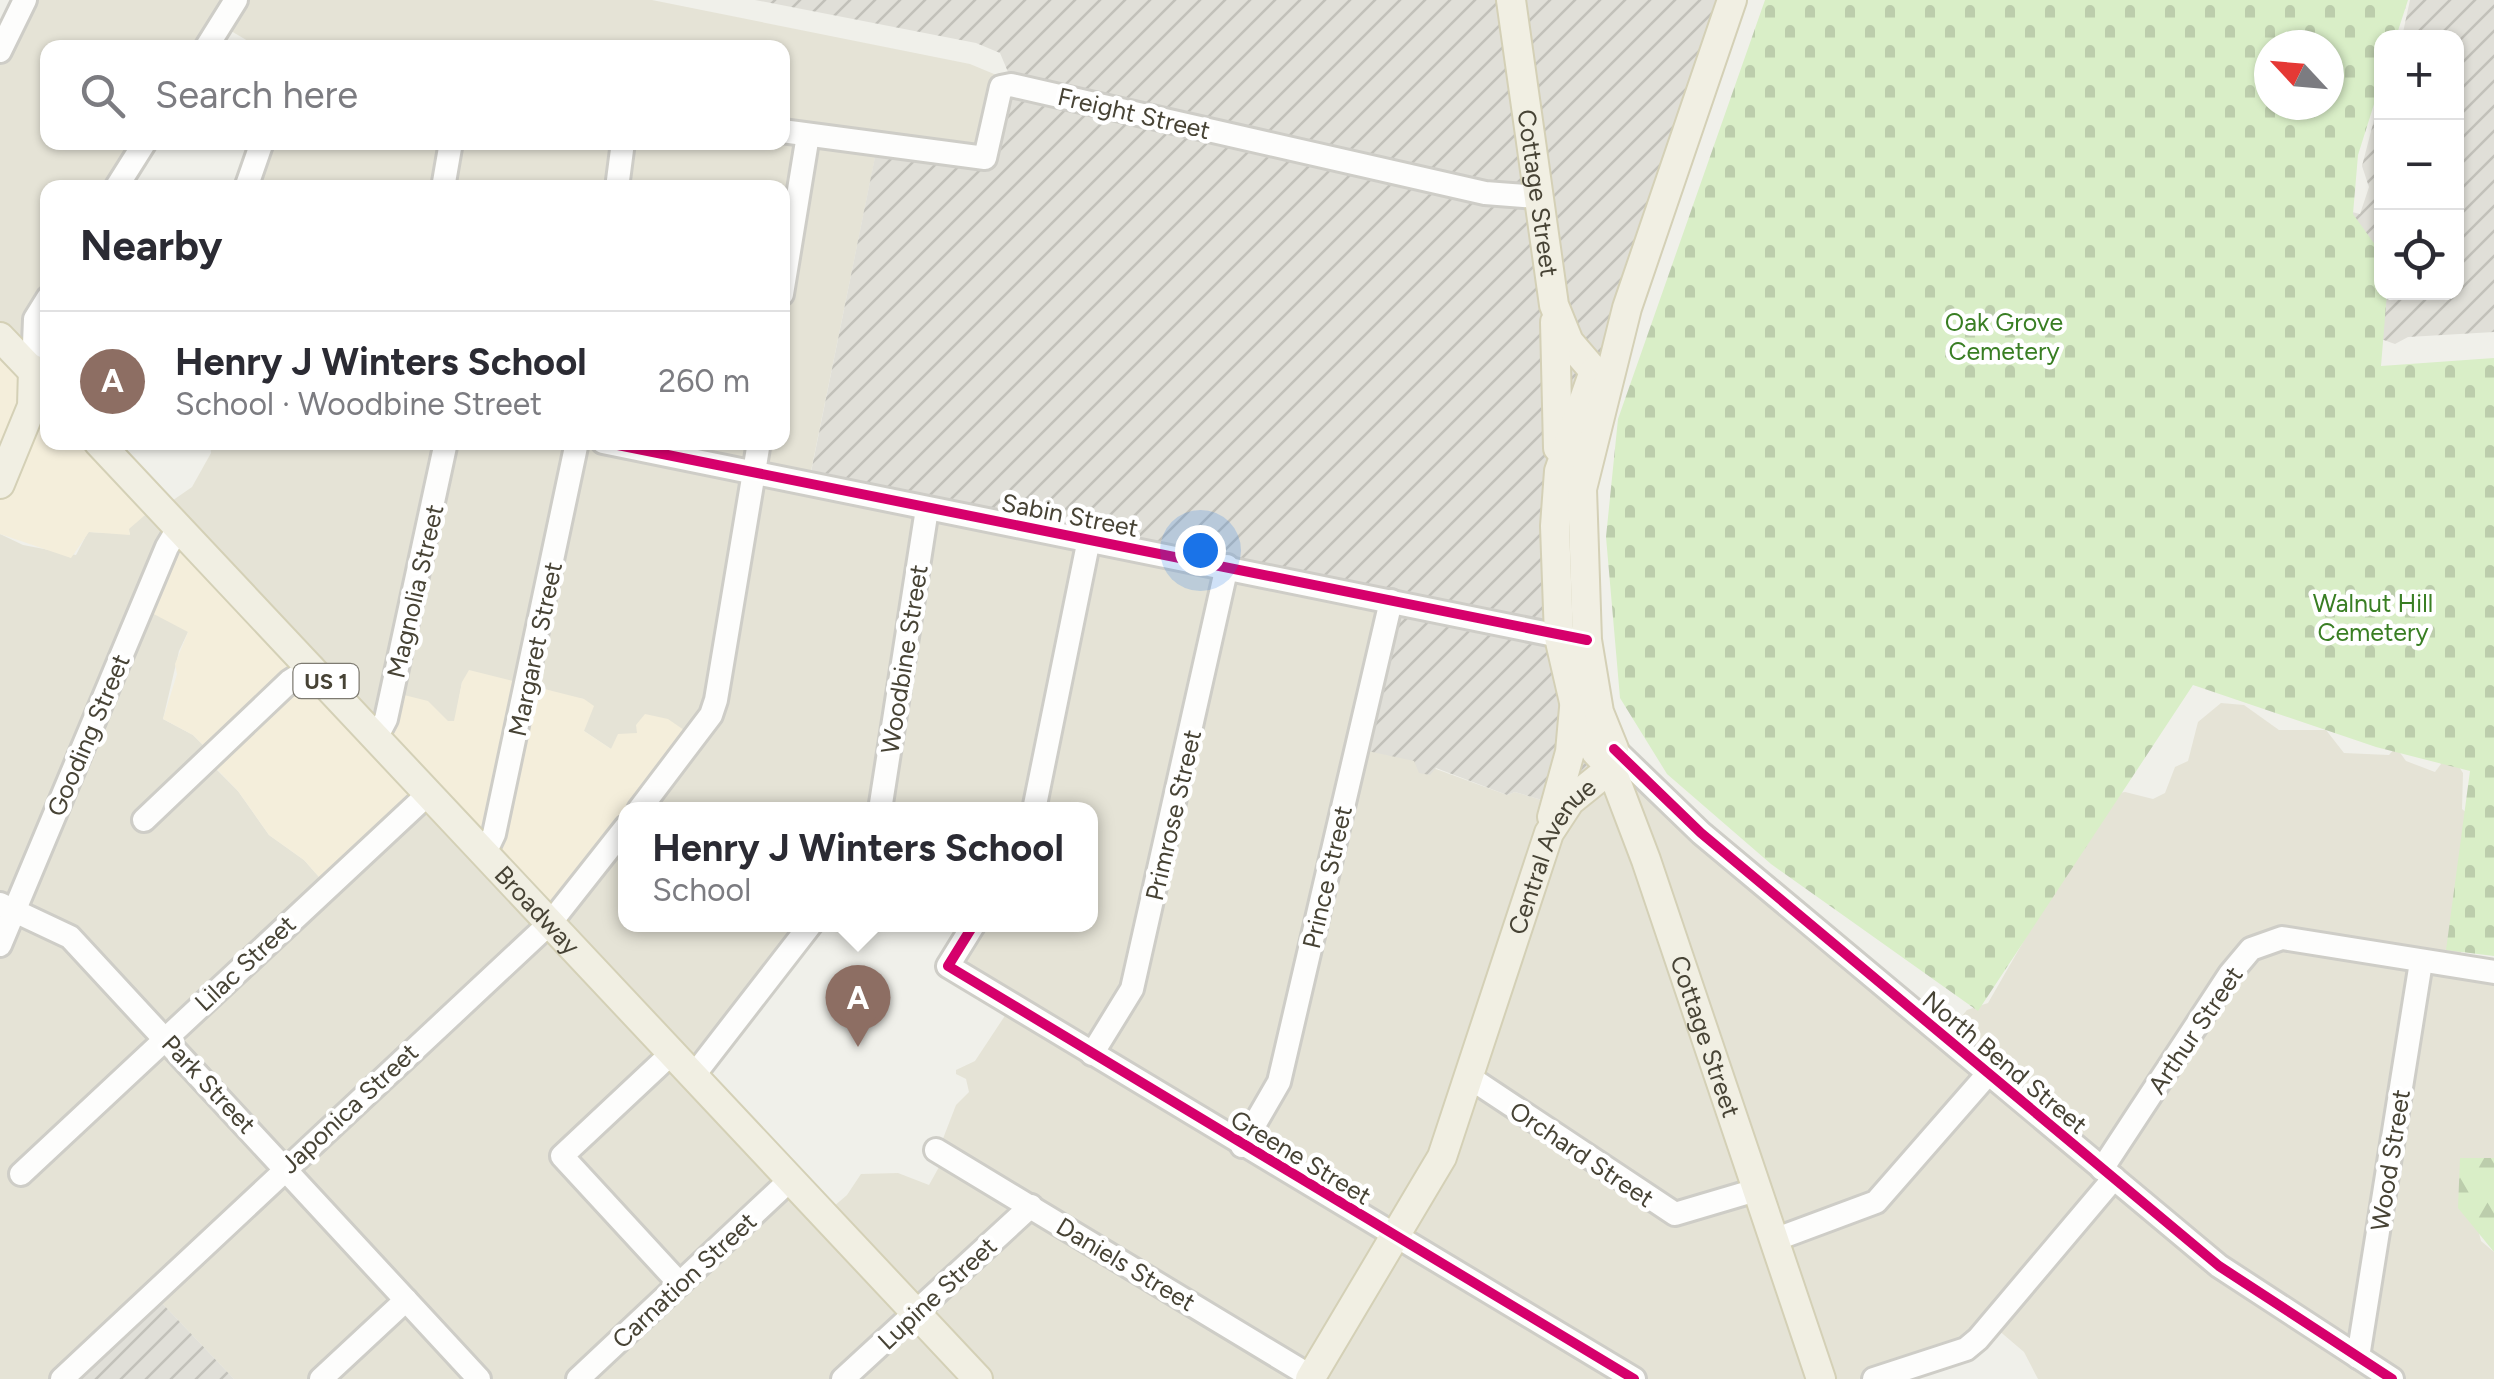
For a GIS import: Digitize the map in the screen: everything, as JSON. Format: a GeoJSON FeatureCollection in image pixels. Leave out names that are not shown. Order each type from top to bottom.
{"type":"FeatureCollection","features":[{"type":"Feature","properties":{"kind":"main road","name":"Cottage Street"},"geometry":{"type":"LineString","coordinates":[[1511,0],[1554,305],[1569,342],[1600,379]]}},
{"type":"Feature","properties":{"kind":"main road"},"geometry":{"type":"LineString","coordinates":[[1559,470],[1627,308],[1732,0]]}},
{"type":"Feature","properties":{"kind":"main road"},"geometry":{"type":"LineString","coordinates":[[1554,305],[1559,470],[1555,526],[1573,639],[1612,758]]}},
{"type":"Feature","properties":{"kind":"main road"},"geometry":{"type":"LineString","coordinates":[[0,337],[40,370]]}},
{"type":"Feature","properties":{"kind":"main road"},"geometry":{"type":"LineString","coordinates":[[1549,833],[1570,752],[1582,489],[1600,379]]}},
{"type":"Feature","properties":{"kind":"main road"},"geometry":{"type":"LineString","coordinates":[[0,484],[40,381]]}},
{"type":"Feature","properties":{"kind":"main road","name":"Broadway"},"geometry":{"type":"LineString","coordinates":[[106,450],[978,1379]]}},
{"type":"Feature","properties":{"kind":"main road","name":"Cottage Street"},"geometry":{"type":"LineString","coordinates":[[1574,702],[1596,752],[1612,758],[1821,1379]]}},
{"type":"Feature","properties":{"kind":"main road","name":"Central Avenue"},"geometry":{"type":"LineString","coordinates":[[1312,1378],[1442,1157],[1549,833],[1570,800],[1612,758]]}},
{"type":"Feature","properties":{"kind":"street"},"geometry":{"type":"LineString","coordinates":[[0,51],[25,0]]}},
{"type":"Feature","properties":{"kind":"street"},"geometry":{"type":"LineString","coordinates":[[211,40],[236,0]]}},
{"type":"Feature","properties":{"kind":"street","name":"Freight Street"},"geometry":{"type":"LineString","coordinates":[[790,133],[985,158],[995,99],[1001,86],[1010,85],[1486,193],[1538,197]]}},
{"type":"Feature","properties":{"kind":"street"},"geometry":{"type":"LineString","coordinates":[[790,245],[808,136]]}},
{"type":"Feature","properties":{"kind":"street"},"geometry":{"type":"LineString","coordinates":[[121,180],[140,150]]}},
{"type":"Feature","properties":{"kind":"street"},"geometry":{"type":"LineString","coordinates":[[249,180],[259,150]]}},
{"type":"Feature","properties":{"kind":"street"},"geometry":{"type":"LineString","coordinates":[[444,180],[449,150]]}},
{"type":"Feature","properties":{"kind":"street"},"geometry":{"type":"LineString","coordinates":[[618,180],[622,150]]}},
{"type":"Feature","properties":{"kind":"street"},"geometry":{"type":"LineString","coordinates":[[40,311],[35,319],[40,352]]}},
{"type":"Feature","properties":{"kind":"street","name":"Magnolia Street"},"geometry":{"type":"LineString","coordinates":[[377,736],[385,724],[444,450]]}},
{"type":"Feature","properties":{"kind":"street","name":"Margaret Street"},"geometry":{"type":"LineString","coordinates":[[485,852],[494,834],[524,702],[575,450]]}},
{"type":"Feature","properties":{"kind":"street","name":"Sabin Street"},"geometry":{"type":"LineString","coordinates":[[643,450],[1573,639]]}},
{"type":"Feature","properties":{"kind":"street"},"geometry":{"type":"LineString","coordinates":[[644,802],[711,715],[716,700],[758,450]]}},
{"type":"Feature","properties":{"kind":"street","name":"Woodbine Street"},"geometry":{"type":"LineString","coordinates":[[881,802],[927,509]]}},
{"type":"Feature","properties":{"kind":"street","name":"Gooding Street"},"geometry":{"type":"LineString","coordinates":[[0,945],[7,907],[166,547],[180,527]]}},
{"type":"Feature","properties":{"kind":"street"},"geometry":{"type":"LineString","coordinates":[[1036,802],[1090,539]]}},
{"type":"Feature","properties":{"kind":"street","name":"Primrose Street"},"geometry":{"type":"LineString","coordinates":[[1092,1054],[1132,989],[1227,566]]}},
{"type":"Feature","properties":{"kind":"street","name":"Prince Street"},"geometry":{"type":"LineString","coordinates":[[1242,1146],[1278,1082],[1392,601]]}},
{"type":"Feature","properties":{"kind":"street"},"geometry":{"type":"LineString","coordinates":[[144,820],[290,681],[312,667]]}},
{"type":"Feature","properties":{"kind":"street","name":"North Bend Street"},"geometry":{"type":"LineString","coordinates":[[1612,758],[2219,1266],[2392,1379]]}},
{"type":"Feature","properties":{"kind":"street","name":"Lilac Street"},"geometry":{"type":"LineString","coordinates":[[21,1174],[427,794]]}},
{"type":"Feature","properties":{"kind":"street","name":"Japonica Street"},"geometry":{"type":"LineString","coordinates":[[62,1379],[285,1166],[551,922],[618,837]]}},
{"type":"Feature","properties":{"kind":"street","name":"Park Street"},"geometry":{"type":"LineString","coordinates":[[7,907],[70,938],[479,1379]]}},
{"type":"Feature","properties":{"kind":"street"},"geometry":{"type":"LineString","coordinates":[[694,1076],[805,932]]}},
{"type":"Feature","properties":{"kind":"street","name":"Greene Street"},"geometry":{"type":"LineString","coordinates":[[969,932],[948,966],[1634,1379]]}},
{"type":"Feature","properties":{"kind":"street","name":"Arthur Street"},"geometry":{"type":"LineString","coordinates":[[1874,1379],[1966,1349],[1978,1339],[2108,1174],[2230,974],[2252,950],[2282,938],[2304,939],[2494,972]]}},
{"type":"Feature","properties":{"kind":"street","name":"Wood Street"},"geometry":{"type":"LineString","coordinates":[[2358,1358],[2421,962]]}},
{"type":"Feature","properties":{"kind":"street"},"geometry":{"type":"LineString","coordinates":[[673,1052],[562,1156],[680,1284]]}},
{"type":"Feature","properties":{"kind":"street"},"geometry":{"type":"LineString","coordinates":[[1774,1240],[1876,1202],[1987,1075]]}},
{"type":"Feature","properties":{"kind":"street","name":"Orchard Street"},"geometry":{"type":"LineString","coordinates":[[1470,1077],[1675,1214],[1756,1190]]}},
{"type":"Feature","properties":{"kind":"street","name":"Daniels Street"},"geometry":{"type":"LineString","coordinates":[[936,1150],[1312,1378]]}},
{"type":"Feature","properties":{"kind":"street","name":"Carnation Street"},"geometry":{"type":"LineString","coordinates":[[578,1379],[790,1180]]}},
{"type":"Feature","properties":{"kind":"street","name":"Lupine Street"},"geometry":{"type":"LineString","coordinates":[[843,1379],[1031,1206]]}},
{"type":"Feature","properties":{"kind":"street"},"geometry":{"type":"LineString","coordinates":[[321,1379],[406,1300]]}},
{"type":"Feature","properties":{"kind":"shaded area"},"geometry":{"type":"Polygon","coordinates":[[[29,0],[652,0],[970,64],[994,74],[1002,80],[983,160],[877,148],[809,481],[1393,598],[1414,761],[1507,795],[1515,792],[1559,805],[1609,774],[1648,779],[1947,1034],[1967,1010],[1988,1003],[2108,795],[2125,792],[2153,799],[2165,793],[2175,767],[2188,761],[2198,722],[2221,703],[2244,705],[2279,730],[2326,730],[2344,753],[2389,755],[2396,747],[2406,761],[2435,772],[2441,764],[2431,750],[2450,753],[2463,773],[2462,809],[2474,819],[2474,873],[2459,964],[2494,972],[2494,1158],[2460,1158],[2481,1241],[2494,1252],[2494,1379],[2038,1379],[2024,1352],[1997,1329],[1977,1349],[1859,1379],[234,1379],[159,1300],[68,1379],[0,1379],[0,534],[23,545],[76,555],[88,532],[130,534],[128,528],[159,503],[169,503],[192,487],[211,450],[790,450],[790,180],[254,180],[263,150],[790,150],[790,40],[246,40],[226,28],[216,40],[40,40],[40,150],[145,150],[125,180],[40,180],[40,367],[0,334],[0,56],[29,0]]]}},
{"type":"Feature","properties":{"kind":"shaded area"},"geometry":{"type":"Polygon","coordinates":[[[755,0],[1740,0],[1592,441],[1592,599],[1617,773],[1559,805],[1515,792],[1507,795],[1436,768],[1430,775],[1419,773],[1414,761],[1363,750],[1397,603],[809,482],[877,147],[983,159],[1015,74],[1008,72],[1000,53],[976,43],[755,0]]]}},
{"type":"Feature","properties":{"kind":"shaded area"},"geometry":{"type":"Polygon","coordinates":[[[2410,0],[2494,0],[2494,332],[2408,337],[2395,344],[2381,339],[2348,211],[2360,214],[2369,187],[2362,166],[2374,120],[2374,300],[2464,300],[2464,30],[2404,30],[2410,0]]]}},
{"type":"Feature","properties":{"kind":"shaded area"},"geometry":{"type":"Polygon","coordinates":[[[0,334],[40,377],[40,450],[109,450],[159,503],[129,529],[130,535],[89,532],[71,558],[0,534],[0,334]]]}},
{"type":"Feature","properties":{"kind":"shaded area"},"geometry":{"type":"Polygon","coordinates":[[[182,528],[375,734],[400,694],[428,701],[448,721],[454,721],[462,682],[469,670],[584,699],[594,706],[584,731],[611,749],[618,734],[637,733],[636,725],[645,714],[668,719],[697,739],[650,802],[618,802],[618,844],[557,923],[433,796],[327,886],[304,860],[269,835],[238,791],[211,763],[212,754],[193,735],[163,719],[177,674],[175,664],[188,632],[148,611],[182,528]]]}},
{"type":"Feature","properties":{"kind":"shaded area"},"geometry":{"type":"Polygon","coordinates":[[[159,1300],[234,1379],[68,1379],[159,1300]]]}},
{"type":"Feature","properties":{"kind":"green space","name":"Oak Grove Cemetery"},"geometry":{"type":"Polygon","coordinates":[[[1765,0],[2408,0],[2398,30],[2374,30],[2374,104],[2358,155],[2353,214],[2374,243],[2374,300],[2386,300],[2381,366],[2494,358],[2494,956],[2446,950],[2470,771],[2376,747],[2193,685],[1978,1011],[1771,864],[1667,774],[1620,698],[1606,537],[1618,419],[1765,0]]]}},
{"type":"Feature","properties":{"kind":"green space"},"geometry":{"type":"Polygon","coordinates":[[[2460,1158],[2494,1158],[2494,1252],[2458,1208],[2460,1158]]]}},
{"type":"Feature","properties":{"kind":"cycle path"},"geometry":{"type":"LineString","coordinates":[[643,450],[1587,640]]}},
{"type":"Feature","properties":{"kind":"cycle path"},"geometry":{"type":"LineString","coordinates":[[1614,749],[1701,833],[2219,1266],[2392,1379]]}},
{"type":"Feature","properties":{"kind":"cycle path"},"geometry":{"type":"LineString","coordinates":[[969,932],[948,966],[1634,1379]]}},
{"type":"Feature","properties":{"kind":"place","name":"Henry J Winters School"},"geometry":{"type":"Point","coordinates":[858,1047]}},
{"type":"Feature","properties":{"kind":"park label","name":"Walnut Hill Cemetery"},"geometry":{"type":"Point","coordinates":[2373,618]}}]}
